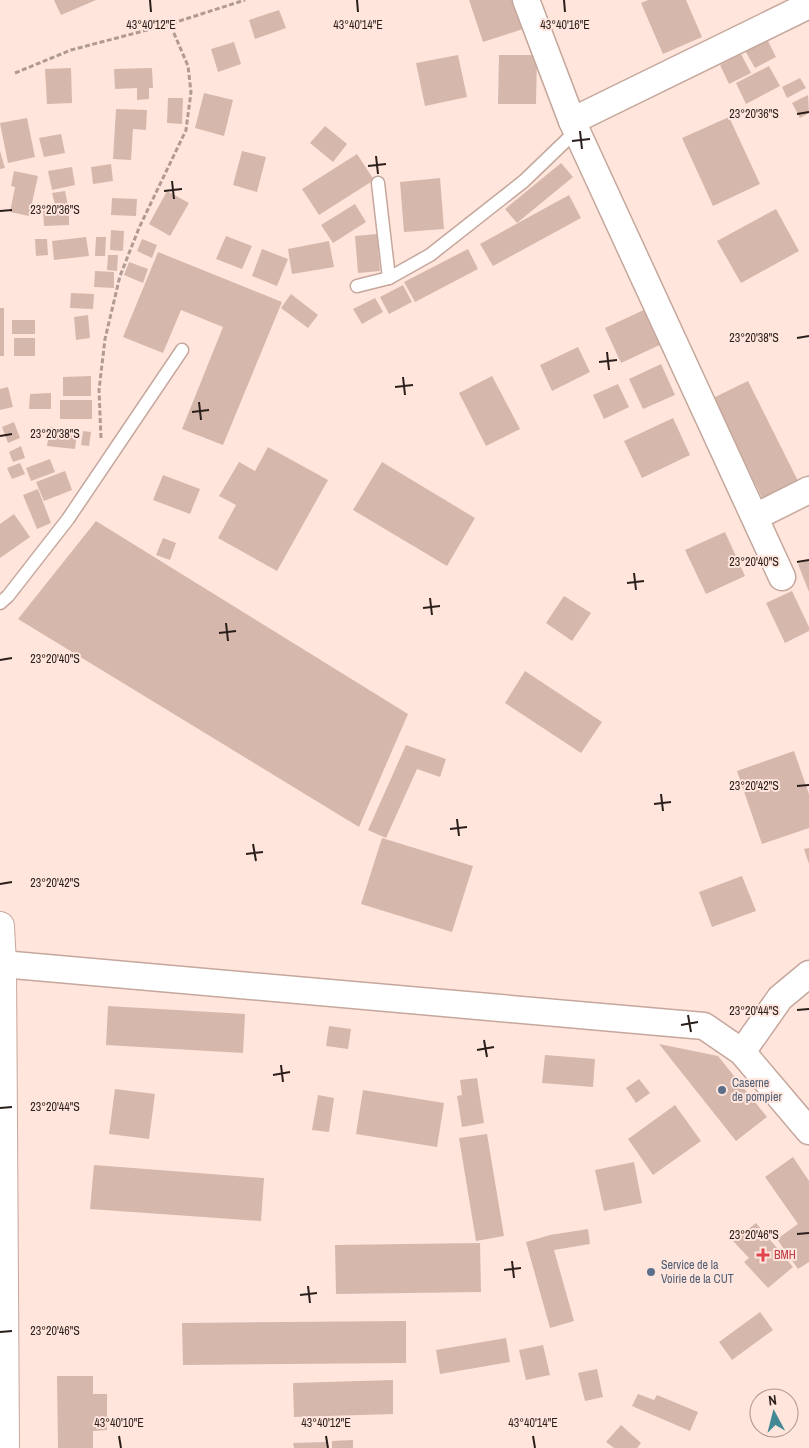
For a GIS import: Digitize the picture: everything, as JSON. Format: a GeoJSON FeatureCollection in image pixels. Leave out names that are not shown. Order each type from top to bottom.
{"type":"FeatureCollection","features":[{"type":"Feature","properties":{"kind":"street"},"geometry":{"type":"LineString","coordinates":[[526,0],[574,126],[782,577]]}},
{"type":"Feature","properties":{"kind":"street"},"geometry":{"type":"LineString","coordinates":[[574,126],[804,4]]}},
{"type":"Feature","properties":{"kind":"street"},"geometry":{"type":"LineString","coordinates":[[755,517],[809,490]]}},
{"type":"Feature","properties":{"kind":"street"},"geometry":{"type":"LineString","coordinates":[[5,1448],[1,944],[704,1026],[742,1052],[809,1132]]}},
{"type":"Feature","properties":{"kind":"street"},"geometry":{"type":"LineString","coordinates":[[742,1052],[780,998],[809,974]]}},
{"type":"Feature","properties":{"kind":"lane"},"geometry":{"type":"LineString","coordinates":[[357,286],[389,278],[430,255],[524,181],[574,126]]}},
{"type":"Feature","properties":{"kind":"lane"},"geometry":{"type":"LineString","coordinates":[[378,183],[389,278]]}},
{"type":"Feature","properties":{"kind":"lane"},"geometry":{"type":"LineString","coordinates":[[0,602],[8,596],[68,519],[182,350]]}},
{"type":"Feature","properties":{"kind":"path"},"geometry":{"type":"LineString","coordinates":[[14,73],[71,50],[170,24],[245,0]]}},
{"type":"Feature","properties":{"kind":"path"},"geometry":{"type":"LineString","coordinates":[[105,464],[101,441],[99,390],[105,339],[120,276],[139,228],[186,130],[191,92],[188,66],[170,24]]}},
{"type":"Feature","properties":{"kind":"building"},"geometry":{"type":"Polygon","coordinates":[[[54,0],[96,0],[61,15],[54,0]]]}},
{"type":"Feature","properties":{"kind":"building"},"geometry":{"type":"Polygon","coordinates":[[[469,0],[513,0],[523,29],[483,42],[469,0]]]}},
{"type":"Feature","properties":{"kind":"building"},"geometry":{"type":"Polygon","coordinates":[[[648,0],[686,0],[702,37],[663,54],[641,3],[648,0]]]}},
{"type":"Feature","properties":{"kind":"building"},"geometry":{"type":"Polygon","coordinates":[[[279,10],[286,28],[255,39],[249,20],[279,10]]]}},
{"type":"Feature","properties":{"kind":"building"},"geometry":{"type":"Polygon","coordinates":[[[765,35],[776,57],[755,68],[743,47],[765,35]]]}},
{"type":"Feature","properties":{"kind":"building"},"geometry":{"type":"Polygon","coordinates":[[[234,42],[241,64],[218,72],[211,49],[234,42]]]}},
{"type":"Feature","properties":{"kind":"building"},"geometry":{"type":"Polygon","coordinates":[[[741,54],[751,73],[729,84],[720,65],[741,54]]]}},
{"type":"Feature","properties":{"kind":"building"},"geometry":{"type":"Polygon","coordinates":[[[458,55],[467,97],[425,106],[416,63],[458,55]]]}},
{"type":"Feature","properties":{"kind":"building"},"geometry":{"type":"Polygon","coordinates":[[[499,55],[537,55],[536,104],[498,104],[499,55]]]}},
{"type":"Feature","properties":{"kind":"building"},"geometry":{"type":"Polygon","coordinates":[[[769,66],[780,86],[746,104],[736,83],[769,66]]]}},
{"type":"Feature","properties":{"kind":"building"},"geometry":{"type":"Polygon","coordinates":[[[71,68],[72,103],[47,104],[45,69],[71,68]]]}},
{"type":"Feature","properties":{"kind":"building"},"geometry":{"type":"Polygon","coordinates":[[[152,68],[153,88],[149,88],[149,99],[137,100],[137,88],[115,89],[114,69],[152,68]]]}},
{"type":"Feature","properties":{"kind":"building"},"geometry":{"type":"Polygon","coordinates":[[[800,78],[806,88],[787,98],[782,87],[800,78]]]}},
{"type":"Feature","properties":{"kind":"building"},"geometry":{"type":"Polygon","coordinates":[[[204,93],[233,100],[224,136],[195,128],[204,93]]]}},
{"type":"Feature","properties":{"kind":"building"},"geometry":{"type":"Polygon","coordinates":[[[808,95],[809,113],[800,118],[792,103],[808,95]]]}},
{"type":"Feature","properties":{"kind":"building"},"geometry":{"type":"Polygon","coordinates":[[[168,98],[183,98],[182,124],[167,123],[168,98]]]}},
{"type":"Feature","properties":{"kind":"building"},"geometry":{"type":"Polygon","coordinates":[[[116,109],[147,110],[146,130],[133,129],[131,160],[113,159],[116,109]]]}},
{"type":"Feature","properties":{"kind":"building"},"geometry":{"type":"Polygon","coordinates":[[[729,117],[760,184],[713,206],[682,138],[729,117]]]}},
{"type":"Feature","properties":{"kind":"building"},"geometry":{"type":"Polygon","coordinates":[[[27,118],[35,157],[8,163],[0,123],[27,118]]]}},
{"type":"Feature","properties":{"kind":"building"},"geometry":{"type":"Polygon","coordinates":[[[325,126],[347,144],[333,162],[310,143],[325,126]]]}},
{"type":"Feature","properties":{"kind":"building"},"geometry":{"type":"Polygon","coordinates":[[[61,134],[65,153],[44,157],[39,138],[61,134]]]}},
{"type":"Feature","properties":{"kind":"building"},"geometry":{"type":"Polygon","coordinates":[[[0,151],[5,168],[0,169],[0,151]]]}},
{"type":"Feature","properties":{"kind":"building"},"geometry":{"type":"Polygon","coordinates":[[[242,151],[266,157],[257,192],[233,185],[242,151]]]}},
{"type":"Feature","properties":{"kind":"building"},"geometry":{"type":"Polygon","coordinates":[[[357,154],[374,180],[319,215],[302,189],[357,154]]]}},
{"type":"Feature","properties":{"kind":"building"},"geometry":{"type":"Polygon","coordinates":[[[561,163],[573,177],[517,223],[505,209],[561,163]]]}},
{"type":"Feature","properties":{"kind":"building"},"geometry":{"type":"Polygon","coordinates":[[[111,164],[113,181],[93,184],[91,167],[111,164]]]}},
{"type":"Feature","properties":{"kind":"building"},"geometry":{"type":"Polygon","coordinates":[[[72,167],[75,185],[52,190],[48,171],[72,167]]]}},
{"type":"Feature","properties":{"kind":"building"},"geometry":{"type":"Polygon","coordinates":[[[14,171],[38,176],[29,216],[10,212],[15,187],[11,186],[14,171]]]}},
{"type":"Feature","properties":{"kind":"building"},"geometry":{"type":"Polygon","coordinates":[[[440,178],[444,229],[404,232],[400,182],[440,178]]]}},
{"type":"Feature","properties":{"kind":"building"},"geometry":{"type":"Polygon","coordinates":[[[65,191],[68,206],[56,208],[52,193],[65,191]]]}},
{"type":"Feature","properties":{"kind":"building"},"geometry":{"type":"Polygon","coordinates":[[[167,191],[189,203],[170,236],[149,224],[167,191]]]}},
{"type":"Feature","properties":{"kind":"building"},"geometry":{"type":"Polygon","coordinates":[[[569,195],[581,218],[493,266],[480,244],[569,195]]]}},
{"type":"Feature","properties":{"kind":"building"},"geometry":{"type":"Polygon","coordinates":[[[112,198],[137,199],[136,216],[111,215],[112,198]]]}},
{"type":"Feature","properties":{"kind":"building"},"geometry":{"type":"Polygon","coordinates":[[[355,204],[366,222],[333,243],[321,225],[355,204]]]}},
{"type":"Feature","properties":{"kind":"building"},"geometry":{"type":"Polygon","coordinates":[[[776,209],[799,251],[741,283],[717,241],[776,209]]]}},
{"type":"Feature","properties":{"kind":"building"},"geometry":{"type":"Polygon","coordinates":[[[69,210],[69,225],[44,226],[43,211],[69,210]]]}},
{"type":"Feature","properties":{"kind":"building"},"geometry":{"type":"Polygon","coordinates":[[[111,230],[124,231],[123,251],[110,250],[111,230]]]}},
{"type":"Feature","properties":{"kind":"building"},"geometry":{"type":"Polygon","coordinates":[[[377,234],[380,271],[358,273],[355,236],[377,234]]]}},
{"type":"Feature","properties":{"kind":"building"},"geometry":{"type":"Polygon","coordinates":[[[226,236],[252,246],[242,269],[216,259],[226,236]]]}},
{"type":"Feature","properties":{"kind":"building"},"geometry":{"type":"Polygon","coordinates":[[[86,237],[89,256],[54,260],[52,241],[86,237]]]}},
{"type":"Feature","properties":{"kind":"building"},"geometry":{"type":"Polygon","coordinates":[[[96,237],[106,237],[105,256],[95,256],[96,237]]]}},
{"type":"Feature","properties":{"kind":"building"},"geometry":{"type":"Polygon","coordinates":[[[35,239],[47,239],[48,255],[36,256],[35,239]]]}},
{"type":"Feature","properties":{"kind":"building"},"geometry":{"type":"Polygon","coordinates":[[[142,239],[157,245],[152,258],[137,251],[142,239]]]}},
{"type":"Feature","properties":{"kind":"building"},"geometry":{"type":"Polygon","coordinates":[[[329,241],[334,267],[292,274],[288,249],[329,241]]]}},
{"type":"Feature","properties":{"kind":"building"},"geometry":{"type":"Polygon","coordinates":[[[262,249],[288,259],[277,286],[252,276],[262,249]]]}},
{"type":"Feature","properties":{"kind":"building"},"geometry":{"type":"Polygon","coordinates":[[[468,249],[478,269],[415,302],[404,282],[468,249]]]}},
{"type":"Feature","properties":{"kind":"building"},"geometry":{"type":"Polygon","coordinates":[[[158,252],[282,302],[223,445],[182,429],[223,327],[181,310],[163,353],[123,337],[158,252]]]}},
{"type":"Feature","properties":{"kind":"building"},"geometry":{"type":"Polygon","coordinates":[[[108,255],[118,255],[117,271],[107,270],[108,255]]]}},
{"type":"Feature","properties":{"kind":"building"},"geometry":{"type":"Polygon","coordinates":[[[129,262],[148,269],[143,283],[124,275],[129,262]]]}},
{"type":"Feature","properties":{"kind":"building"},"geometry":{"type":"Polygon","coordinates":[[[95,271],[114,272],[114,288],[94,287],[95,271]]]}},
{"type":"Feature","properties":{"kind":"building"},"geometry":{"type":"Polygon","coordinates":[[[403,285],[412,302],[389,314],[380,297],[403,285]]]}},
{"type":"Feature","properties":{"kind":"building"},"geometry":{"type":"Polygon","coordinates":[[[71,293],[94,294],[93,309],[70,308],[71,293]]]}},
{"type":"Feature","properties":{"kind":"building"},"geometry":{"type":"Polygon","coordinates":[[[291,294],[318,315],[308,328],[281,308],[291,294]]]}},
{"type":"Feature","properties":{"kind":"building"},"geometry":{"type":"Polygon","coordinates":[[[375,298],[383,312],[362,324],[353,309],[375,298]]]}},
{"type":"Feature","properties":{"kind":"building"},"geometry":{"type":"Polygon","coordinates":[[[0,308],[4,308],[4,356],[0,356],[0,308]]]}},
{"type":"Feature","properties":{"kind":"building"},"geometry":{"type":"Polygon","coordinates":[[[648,308],[664,343],[621,363],[605,328],[648,308]]]}},
{"type":"Feature","properties":{"kind":"building"},"geometry":{"type":"Polygon","coordinates":[[[88,315],[90,338],[76,340],[74,317],[88,315]]]}},
{"type":"Feature","properties":{"kind":"building"},"geometry":{"type":"Polygon","coordinates":[[[12,320],[35,320],[35,334],[12,334],[12,320]]]}},
{"type":"Feature","properties":{"kind":"building"},"geometry":{"type":"Polygon","coordinates":[[[14,338],[35,338],[35,356],[14,356],[14,338]]]}},
{"type":"Feature","properties":{"kind":"building"},"geometry":{"type":"Polygon","coordinates":[[[578,347],[590,372],[552,391],[540,365],[578,347]]]}},
{"type":"Feature","properties":{"kind":"building"},"geometry":{"type":"Polygon","coordinates":[[[661,364],[675,395],[643,409],[629,379],[661,364]]]}},
{"type":"Feature","properties":{"kind":"building"},"geometry":{"type":"Polygon","coordinates":[[[91,376],[91,396],[63,396],[63,377],[91,376]]]}},
{"type":"Feature","properties":{"kind":"building"},"geometry":{"type":"Polygon","coordinates":[[[492,376],[520,429],[486,446],[459,393],[492,376]]]}},
{"type":"Feature","properties":{"kind":"building"},"geometry":{"type":"Polygon","coordinates":[[[748,381],[799,483],[763,500],[713,398],[748,381]]]}},
{"type":"Feature","properties":{"kind":"building"},"geometry":{"type":"Polygon","coordinates":[[[618,384],[629,407],[604,419],[593,395],[618,384]]]}},
{"type":"Feature","properties":{"kind":"building"},"geometry":{"type":"Polygon","coordinates":[[[8,387],[13,407],[0,410],[0,389],[8,387]]]}},
{"type":"Feature","properties":{"kind":"building"},"geometry":{"type":"Polygon","coordinates":[[[51,393],[51,409],[29,409],[30,394],[51,393]]]}},
{"type":"Feature","properties":{"kind":"building"},"geometry":{"type":"Polygon","coordinates":[[[60,400],[92,400],[92,419],[60,419],[60,400]]]}},
{"type":"Feature","properties":{"kind":"building"},"geometry":{"type":"Polygon","coordinates":[[[673,418],[690,455],[642,478],[624,441],[673,418]]]}},
{"type":"Feature","properties":{"kind":"building"},"geometry":{"type":"Polygon","coordinates":[[[14,422],[20,438],[8,443],[2,427],[14,422]]]}},
{"type":"Feature","properties":{"kind":"building"},"geometry":{"type":"Polygon","coordinates":[[[50,427],[77,431],[75,449],[47,446],[50,427]]]}},
{"type":"Feature","properties":{"kind":"building"},"geometry":{"type":"Polygon","coordinates":[[[83,431],[91,432],[89,446],[81,445],[83,431]]]}},
{"type":"Feature","properties":{"kind":"building"},"geometry":{"type":"Polygon","coordinates":[[[21,446],[25,458],[13,462],[9,452],[21,446]]]}},
{"type":"Feature","properties":{"kind":"building"},"geometry":{"type":"Polygon","coordinates":[[[268,447],[328,480],[277,571],[218,538],[236,505],[219,496],[239,462],[255,471],[268,447]]]}},
{"type":"Feature","properties":{"kind":"building"},"geometry":{"type":"Polygon","coordinates":[[[50,459],[55,472],[31,481],[26,468],[50,459]]]}},
{"type":"Feature","properties":{"kind":"building"},"geometry":{"type":"Polygon","coordinates":[[[382,462],[475,518],[447,566],[353,510],[382,462]]]}},
{"type":"Feature","properties":{"kind":"building"},"geometry":{"type":"Polygon","coordinates":[[[20,463],[25,474],[12,479],[7,468],[20,463]]]}},
{"type":"Feature","properties":{"kind":"building"},"geometry":{"type":"Polygon","coordinates":[[[65,471],[72,490],[44,501],[36,482],[65,471]]]}},
{"type":"Feature","properties":{"kind":"building"},"geometry":{"type":"Polygon","coordinates":[[[163,475],[200,489],[190,514],[153,500],[163,475]]]}},
{"type":"Feature","properties":{"kind":"building"},"geometry":{"type":"Polygon","coordinates":[[[38,489],[51,523],[37,529],[23,495],[38,489]]]}},
{"type":"Feature","properties":{"kind":"building"},"geometry":{"type":"Polygon","coordinates":[[[14,514],[30,537],[0,558],[0,524],[14,514]]]}},
{"type":"Feature","properties":{"kind":"building"},"geometry":{"type":"Polygon","coordinates":[[[96,521],[408,714],[359,827],[18,619],[96,521]]]}},
{"type":"Feature","properties":{"kind":"building"},"geometry":{"type":"Polygon","coordinates":[[[725,532],[745,576],[706,594],[685,550],[725,532]]]}},
{"type":"Feature","properties":{"kind":"building"},"geometry":{"type":"Polygon","coordinates":[[[163,538],[176,543],[170,560],[156,555],[163,538]]]}},
{"type":"Feature","properties":{"kind":"building"},"geometry":{"type":"Polygon","coordinates":[[[809,560],[809,592],[798,564],[809,560]]]}},
{"type":"Feature","properties":{"kind":"building"},"geometry":{"type":"Polygon","coordinates":[[[792,591],[809,627],[809,631],[785,643],[766,603],[792,591]]]}},
{"type":"Feature","properties":{"kind":"building"},"geometry":{"type":"Polygon","coordinates":[[[564,596],[591,613],[572,641],[546,623],[564,596]]]}},
{"type":"Feature","properties":{"kind":"building"},"geometry":{"type":"Polygon","coordinates":[[[525,671],[602,722],[581,753],[505,703],[525,671]]]}},
{"type":"Feature","properties":{"kind":"building"},"geometry":{"type":"Polygon","coordinates":[[[406,745],[446,759],[440,777],[417,769],[386,838],[368,830],[406,745]]]}},
{"type":"Feature","properties":{"kind":"building"},"geometry":{"type":"Polygon","coordinates":[[[794,751],[809,794],[809,828],[762,844],[737,771],[794,751]]]}},
{"type":"Feature","properties":{"kind":"building"},"geometry":{"type":"Polygon","coordinates":[[[382,838],[473,866],[452,932],[361,904],[382,838]]]}},
{"type":"Feature","properties":{"kind":"building"},"geometry":{"type":"Polygon","coordinates":[[[809,848],[809,864],[804,849],[809,848]]]}},
{"type":"Feature","properties":{"kind":"building"},"geometry":{"type":"Polygon","coordinates":[[[742,876],[756,911],[712,927],[699,892],[742,876]]]}},
{"type":"Feature","properties":{"kind":"building"},"geometry":{"type":"Polygon","coordinates":[[[108,1006],[245,1014],[243,1053],[106,1045],[108,1006]]]}},
{"type":"Feature","properties":{"kind":"building"},"geometry":{"type":"Polygon","coordinates":[[[329,1026],[351,1029],[348,1049],[326,1046],[329,1026]]]}},
{"type":"Feature","properties":{"kind":"building"},"geometry":{"type":"Polygon","coordinates":[[[659,1044],[718,1056],[767,1117],[736,1141],[659,1044]]]}},
{"type":"Feature","properties":{"kind":"building"},"geometry":{"type":"Polygon","coordinates":[[[545,1055],[595,1059],[593,1087],[542,1083],[545,1055]]]}},
{"type":"Feature","properties":{"kind":"building"},"geometry":{"type":"Polygon","coordinates":[[[477,1078],[484,1123],[462,1127],[457,1096],[462,1095],[460,1080],[477,1078]]]}},
{"type":"Feature","properties":{"kind":"building"},"geometry":{"type":"Polygon","coordinates":[[[639,1079],[650,1093],[636,1103],[626,1088],[639,1079]]]}},
{"type":"Feature","properties":{"kind":"building"},"geometry":{"type":"Polygon","coordinates":[[[115,1089],[155,1094],[149,1139],[109,1134],[115,1089]]]}},
{"type":"Feature","properties":{"kind":"building"},"geometry":{"type":"Polygon","coordinates":[[[363,1090],[444,1103],[437,1147],[356,1134],[363,1090]]]}},
{"type":"Feature","properties":{"kind":"building"},"geometry":{"type":"Polygon","coordinates":[[[318,1095],[334,1098],[329,1132],[312,1130],[318,1095]]]}},
{"type":"Feature","properties":{"kind":"building"},"geometry":{"type":"Polygon","coordinates":[[[675,1105],[701,1141],[653,1175],[628,1139],[675,1105]]]}},
{"type":"Feature","properties":{"kind":"building"},"geometry":{"type":"Polygon","coordinates":[[[487,1134],[504,1236],[476,1241],[459,1138],[487,1134]]]}},
{"type":"Feature","properties":{"kind":"building"},"geometry":{"type":"Polygon","coordinates":[[[793,1157],[809,1181],[809,1262],[798,1269],[777,1239],[798,1224],[765,1177],[793,1157]]]}},
{"type":"Feature","properties":{"kind":"building"},"geometry":{"type":"Polygon","coordinates":[[[634,1162],[642,1203],[604,1211],[595,1170],[634,1162]]]}},
{"type":"Feature","properties":{"kind":"building"},"geometry":{"type":"Polygon","coordinates":[[[94,1165],[264,1178],[261,1221],[90,1209],[94,1165]]]}},
{"type":"Feature","properties":{"kind":"building"},"geometry":{"type":"Polygon","coordinates":[[[756,1223],[793,1267],[768,1288],[744,1262],[749,1258],[733,1241],[756,1223]]]}},
{"type":"Feature","properties":{"kind":"building"},"geometry":{"type":"Polygon","coordinates":[[[588,1229],[590,1244],[554,1250],[574,1321],[550,1328],[526,1242],[550,1235],[588,1229]]]}},
{"type":"Feature","properties":{"kind":"building"},"geometry":{"type":"Polygon","coordinates":[[[480,1243],[481,1292],[336,1294],[335,1245],[480,1243]]]}},
{"type":"Feature","properties":{"kind":"building"},"geometry":{"type":"Polygon","coordinates":[[[760,1312],[773,1330],[732,1360],[719,1342],[760,1312]]]}},
{"type":"Feature","properties":{"kind":"building"},"geometry":{"type":"Polygon","coordinates":[[[406,1321],[406,1363],[183,1365],[182,1323],[406,1321]]]}},
{"type":"Feature","properties":{"kind":"building"},"geometry":{"type":"Polygon","coordinates":[[[506,1338],[510,1362],[440,1374],[436,1350],[506,1338]]]}},
{"type":"Feature","properties":{"kind":"building"},"geometry":{"type":"Polygon","coordinates":[[[543,1345],[550,1375],[526,1380],[519,1350],[543,1345]]]}},
{"type":"Feature","properties":{"kind":"building"},"geometry":{"type":"Polygon","coordinates":[[[597,1369],[603,1397],[585,1401],[578,1373],[597,1369]]]}},
{"type":"Feature","properties":{"kind":"building"},"geometry":{"type":"Polygon","coordinates":[[[57,1376],[93,1376],[93,1394],[107,1394],[107,1430],[93,1431],[93,1448],[58,1448],[57,1376]]]}},
{"type":"Feature","properties":{"kind":"building"},"geometry":{"type":"Polygon","coordinates":[[[393,1380],[393,1414],[294,1417],[293,1383],[393,1380]]]}},
{"type":"Feature","properties":{"kind":"building"},"geometry":{"type":"Polygon","coordinates":[[[638,1394],[654,1400],[657,1395],[698,1412],[690,1431],[632,1406],[638,1394]]]}},
{"type":"Feature","properties":{"kind":"building"},"geometry":{"type":"Polygon","coordinates":[[[621,1425],[641,1443],[637,1448],[614,1448],[606,1442],[621,1425]]]}},
{"type":"Feature","properties":{"kind":"building"},"geometry":{"type":"Polygon","coordinates":[[[353,1440],[353,1448],[332,1448],[332,1441],[353,1440]]]}},
{"type":"Feature","properties":{"kind":"building"},"geometry":{"type":"Polygon","coordinates":[[[327,1442],[327,1448],[294,1448],[293,1443],[327,1442]]]}},
{"type":"Feature","properties":{"kind":"place","name":"Caserne de pompier"},"geometry":{"type":"Point","coordinates":[722,1090]}},
{"type":"Feature","properties":{"kind":"place","name":"BMH"},"geometry":{"type":"Point","coordinates":[763,1255]}},
{"type":"Feature","properties":{"kind":"place","name":"Service de la Voirie de la CUT"},"geometry":{"type":"Point","coordinates":[651,1272]}}]}
